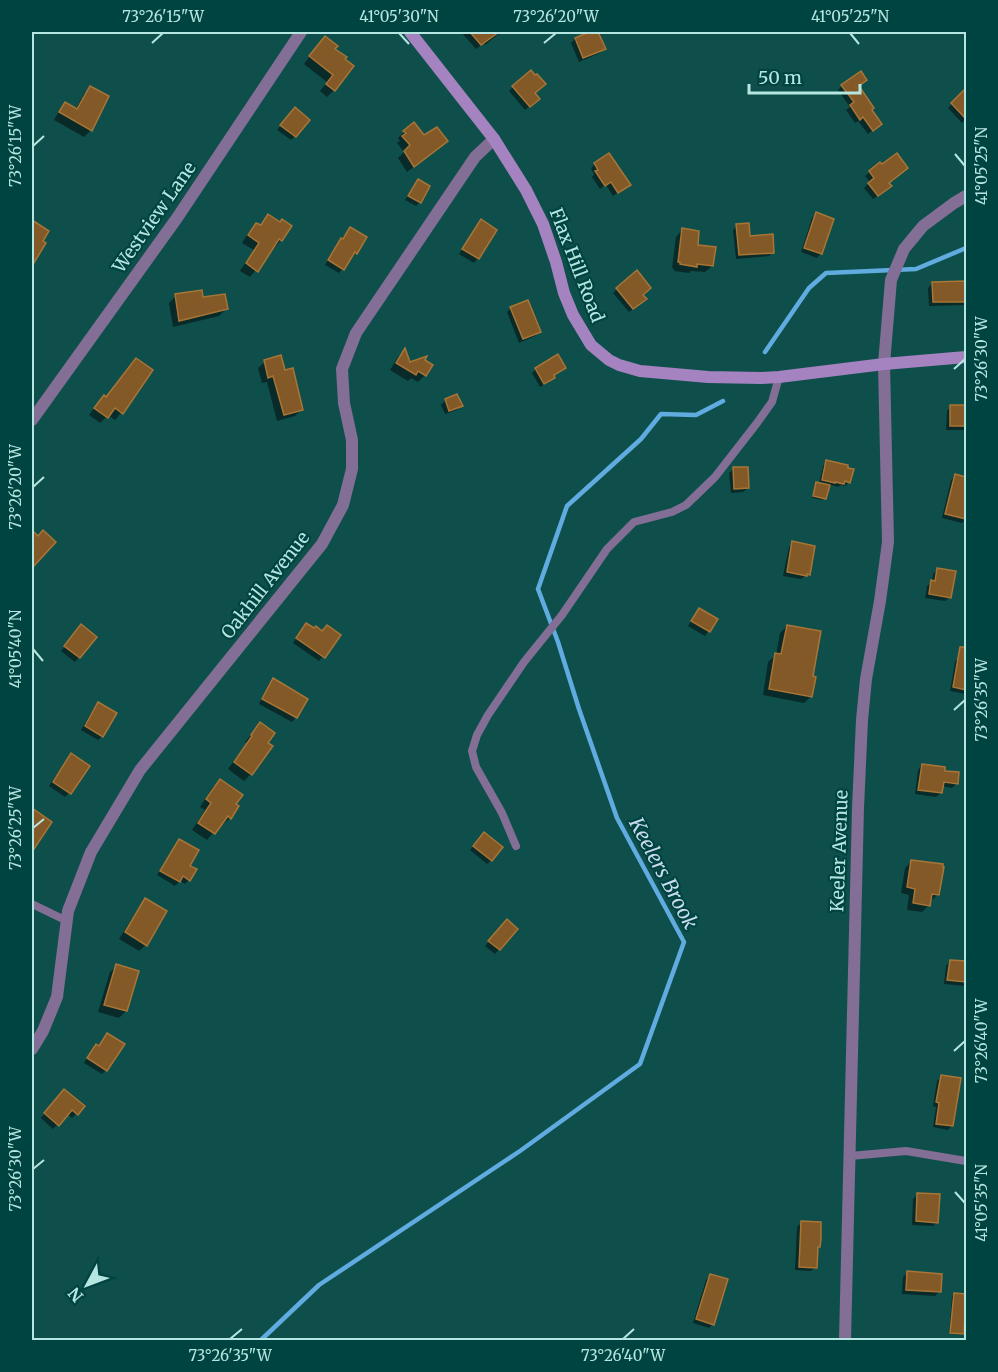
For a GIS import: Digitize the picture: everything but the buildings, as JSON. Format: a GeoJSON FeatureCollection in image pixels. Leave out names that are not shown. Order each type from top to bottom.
{"type":"FeatureCollection","features":[{"type":"Feature","properties":{"kind":"main road","name":"Flax Hill Road"},"geometry":{"type":"LineString","coordinates":[[410,32],[494,139],[526,190],[543,224],[573,315],[591,345],[600,354],[618,365],[640,371],[708,377],[778,377],[966,357]]}},
{"type":"Feature","properties":{"kind":"street","name":"Westview Lane"},"geometry":{"type":"LineString","coordinates":[[32,420],[177,218],[301,32]]}},
{"type":"Feature","properties":{"kind":"street","name":"Oakhill Avenue"},"geometry":{"type":"LineString","coordinates":[[32,1049],[43,1031],[57,997],[69,911],[91,852],[140,770],[322,544],[343,506],[352,469],[352,440],[344,403],[342,369],[356,333],[475,157],[494,139]]}},
{"type":"Feature","properties":{"kind":"street","name":"Keeler Avenue"},"geometry":{"type":"LineString","coordinates":[[845,1341],[862,720],[866,679],[888,542],[884,364],[891,280],[904,249],[923,226],[966,196]]}},
{"type":"Feature","properties":{"kind":"lane"},"geometry":{"type":"LineString","coordinates":[[516,846],[502,813],[476,766],[472,751],[477,735],[488,715],[542,638],[562,615],[607,549],[634,522],[672,512],[686,505],[715,477],[772,402],[778,377]]}},
{"type":"Feature","properties":{"kind":"lane"},"geometry":{"type":"LineString","coordinates":[[32,904],[67,921]]}},
{"type":"Feature","properties":{"kind":"lane"},"geometry":{"type":"LineString","coordinates":[[850,1156],[906,1151],[966,1161]]}},
{"type":"Feature","properties":{"kind":"waterway","name":"Keelers Brook"},"geometry":{"type":"LineString","coordinates":[[765,352],[809,288],[826,273],[916,269],[966,248]]}},
{"type":"Feature","properties":{"kind":"waterway","name":"Keelers Brook"},"geometry":{"type":"LineString","coordinates":[[261,1340],[319,1285],[520,1151],[640,1064],[684,942],[617,818],[538,589],[567,506],[641,439],[661,414],[696,415],[723,401]]}}]}
